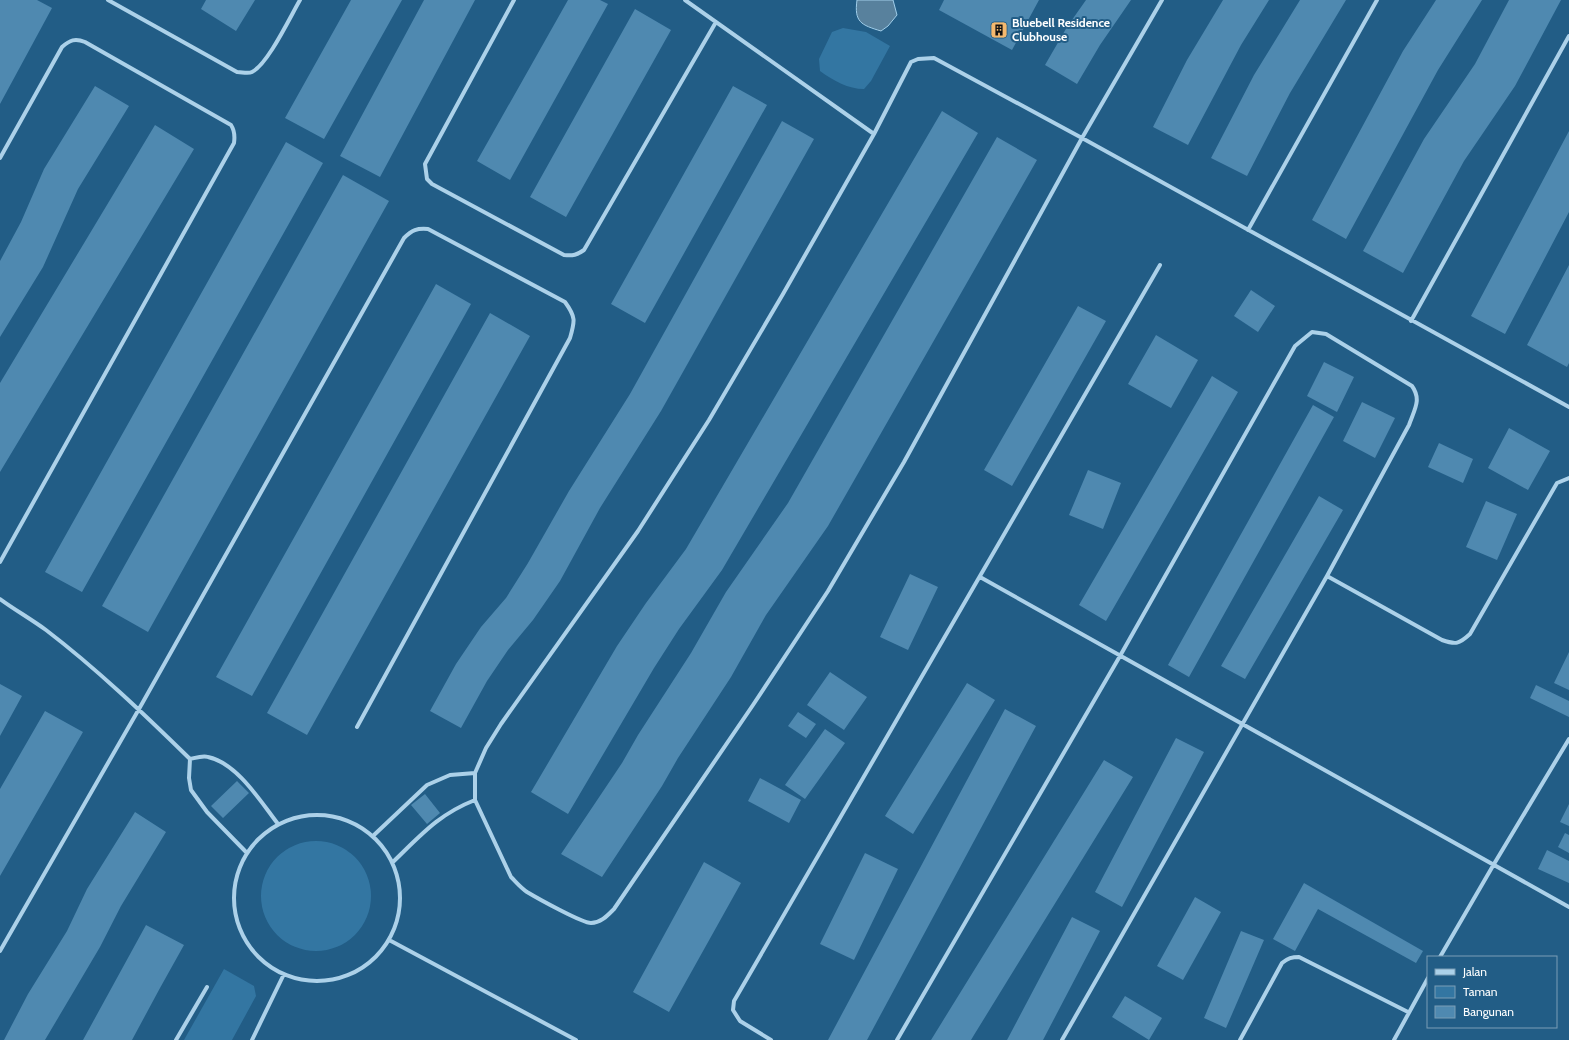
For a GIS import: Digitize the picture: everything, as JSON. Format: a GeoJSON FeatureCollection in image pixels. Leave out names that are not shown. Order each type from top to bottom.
{"type":"FeatureCollection","features":[{"type":"Feature","properties":{"kind":"street"},"geometry":{"type":"LineString","coordinates":[[108,0],[237,72],[250,73],[258,68],[268,56],[300,0]]}},
{"type":"Feature","properties":{"kind":"street"},"geometry":{"type":"LineString","coordinates":[[514,0],[425,164],[427,179],[432,184],[564,255],[573,256],[584,250],[716,22]]}},
{"type":"Feature","properties":{"kind":"street"},"geometry":{"type":"LineString","coordinates":[[685,0],[874,134]]}},
{"type":"Feature","properties":{"kind":"street"},"geometry":{"type":"LineString","coordinates":[[1162,0],[1082,138],[904,462],[828,591],[753,705],[614,909],[604,919],[591,923],[574,917],[526,892],[511,877],[475,800],[476,773],[486,748],[501,724],[638,531],[709,420],[874,134],[911,62],[918,59],[934,58],[1082,138],[1569,407]]}},
{"type":"Feature","properties":{"kind":"street"},"geometry":{"type":"LineString","coordinates":[[1248,230],[1377,0]]}},
{"type":"Feature","properties":{"kind":"street"},"geometry":{"type":"LineString","coordinates":[[1411,321],[1569,36]]}},
{"type":"Feature","properties":{"kind":"street"},"geometry":{"type":"LineString","coordinates":[[0,158],[62,47],[70,41],[76,39],[85,42],[231,125],[235,136],[234,144],[0,562]]}},
{"type":"Feature","properties":{"kind":"street"},"geometry":{"type":"LineString","coordinates":[[0,951],[404,238],[411,231],[419,228],[428,229],[565,302],[573,313],[574,324],[570,338],[357,727]]}},
{"type":"Feature","properties":{"kind":"street"},"geometry":{"type":"LineString","coordinates":[[771,1040],[740,1021],[733,1010],[734,1001],[1160,265]]}},
{"type":"Feature","properties":{"kind":"street"},"geometry":{"type":"LineString","coordinates":[[897,1040],[1120,656],[1295,346],[1312,332],[1326,334],[1412,386],[1417,393],[1417,402],[1409,425],[1327,576],[1243,725],[1062,1040]]}},
{"type":"Feature","properties":{"kind":"street"},"geometry":{"type":"LineString","coordinates":[[1327,576],[1442,640],[1452,644],[1460,642],[1470,634],[1557,483],[1569,478]]}},
{"type":"Feature","properties":{"kind":"street"},"geometry":{"type":"LineString","coordinates":[[980,577],[1569,907]]}},
{"type":"Feature","properties":{"kind":"street"},"geometry":{"type":"LineString","coordinates":[[0,599],[46,630],[139,708],[190,759],[189,778],[191,790],[207,812],[247,853]]}},
{"type":"Feature","properties":{"kind":"street"},"geometry":{"type":"LineString","coordinates":[[1441,956],[1569,739]]}},
{"type":"Feature","properties":{"kind":"street"},"geometry":{"type":"LineString","coordinates":[[190,759],[207,756],[218,760],[230,768],[251,789],[278,824]]}},
{"type":"Feature","properties":{"kind":"street"},"geometry":{"type":"LineString","coordinates":[[374,835],[427,785],[450,775],[476,773]]}},
{"type":"Feature","properties":{"kind":"street"},"geometry":{"type":"LineString","coordinates":[[394,862],[437,820],[454,809],[475,800]]}},
{"type":"Feature","properties":{"kind":"street"},"geometry":{"type":"LineString","coordinates":[[310,814],[344,818],[374,835],[394,862],[398,875],[401,898],[397,922],[391,941],[373,961],[352,973],[331,979],[307,981],[284,974],[266,964],[252,950],[241,932],[235,912],[233,892],[238,871],[247,853],[260,836],[278,824],[310,814]]}},
{"type":"Feature","properties":{"kind":"street"},"geometry":{"type":"LineString","coordinates":[[391,941],[576,1040]]}},
{"type":"Feature","properties":{"kind":"street"},"geometry":{"type":"LineString","coordinates":[[1240,1040],[1282,964],[1287,959],[1293,957],[1299,957],[1408,1012]]}},
{"type":"Feature","properties":{"kind":"street"},"geometry":{"type":"LineString","coordinates":[[252,1040],[284,974]]}},
{"type":"Feature","properties":{"kind":"street"},"geometry":{"type":"LineString","coordinates":[[1394,1040],[1427,980]]}},
{"type":"Feature","properties":{"kind":"street"},"geometry":{"type":"LineString","coordinates":[[176,1040],[207,986]]}},
{"type":"Feature","properties":{"kind":"green space"},"geometry":{"type":"Polygon","coordinates":[[[843,28],[866,32],[890,46],[871,81],[864,89],[852,88],[841,84],[820,71],[819,59],[832,32],[843,28]]]}},
{"type":"Feature","properties":{"kind":"green space"},"geometry":{"type":"Polygon","coordinates":[[[316,841],[337,845],[347,850],[355,857],[362,865],[367,875],[371,896],[367,917],[362,927],[355,935],[347,942],[337,947],[316,951],[295,947],[285,942],[277,935],[270,927],[265,917],[261,896],[265,875],[270,865],[277,857],[285,850],[295,845],[316,841]]]}},
{"type":"Feature","properties":{"kind":"green space"},"geometry":{"type":"Polygon","coordinates":[[[224,969],[254,986],[256,996],[232,1040],[184,1040],[224,969]]]}},
{"type":"Feature","properties":{"kind":"shaded area"},"geometry":{"type":"Polygon","coordinates":[[[857,0],[893,0],[897,15],[888,26],[881,31],[868,27],[860,22],[858,18],[856,7],[857,0]]]}},
{"type":"Feature","properties":{"kind":"building"},"geometry":{"type":"Polygon","coordinates":[[[0,0],[37,0],[52,8],[0,104],[0,0]]]}},
{"type":"Feature","properties":{"kind":"building"},"geometry":{"type":"Polygon","coordinates":[[[206,0],[255,0],[236,31],[201,9],[206,0]]]}},
{"type":"Feature","properties":{"kind":"building"},"geometry":{"type":"Polygon","coordinates":[[[351,0],[402,0],[324,139],[285,118],[351,0]]]}},
{"type":"Feature","properties":{"kind":"building"},"geometry":{"type":"Polygon","coordinates":[[[424,0],[475,0],[380,177],[340,156],[424,0]]]}},
{"type":"Feature","properties":{"kind":"building"},"geometry":{"type":"Polygon","coordinates":[[[568,0],[600,0],[608,4],[510,180],[477,161],[568,0]]]}},
{"type":"Feature","properties":{"kind":"building","name":"Bluebell Residence Clubhouse"},"geometry":{"type":"Polygon","coordinates":[[[944,0],[1039,0],[1012,50],[939,10],[944,0]]]}},
{"type":"Feature","properties":{"kind":"building"},"geometry":{"type":"Polygon","coordinates":[[[1086,0],[1131,0],[1100,45],[1077,84],[1045,65],[1067,27],[1086,0]]]}},
{"type":"Feature","properties":{"kind":"building"},"geometry":{"type":"Polygon","coordinates":[[[1223,0],[1269,0],[1241,45],[1188,145],[1153,127],[1187,60],[1223,0]]]}},
{"type":"Feature","properties":{"kind":"building"},"geometry":{"type":"Polygon","coordinates":[[[1300,0],[1346,0],[1290,93],[1247,176],[1211,158],[1254,75],[1300,0]]]}},
{"type":"Feature","properties":{"kind":"building"},"geometry":{"type":"Polygon","coordinates":[[[1436,0],[1482,0],[1438,70],[1346,239],[1312,220],[1403,51],[1436,0]]]}},
{"type":"Feature","properties":{"kind":"building"},"geometry":{"type":"Polygon","coordinates":[[[1509,0],[1561,0],[1515,86],[1464,161],[1403,273],[1363,251],[1424,139],[1475,64],[1509,0]]]}},
{"type":"Feature","properties":{"kind":"building"},"geometry":{"type":"Polygon","coordinates":[[[635,9],[671,30],[566,217],[530,197],[635,9]]]}},
{"type":"Feature","properties":{"kind":"building"},"geometry":{"type":"Polygon","coordinates":[[[95,86],[129,106],[78,189],[43,267],[0,337],[0,261],[21,222],[44,169],[95,86]]]}},
{"type":"Feature","properties":{"kind":"building"},"geometry":{"type":"Polygon","coordinates":[[[733,86],[767,105],[645,323],[611,304],[733,86]]]}},
{"type":"Feature","properties":{"kind":"building"},"geometry":{"type":"Polygon","coordinates":[[[942,111],[978,133],[722,570],[679,629],[654,668],[568,814],[531,792],[617,646],[646,603],[686,549],[942,111]]]}},
{"type":"Feature","properties":{"kind":"building"},"geometry":{"type":"Polygon","coordinates":[[[782,121],[814,139],[661,411],[600,508],[560,581],[533,620],[508,650],[487,681],[461,728],[430,711],[456,664],[481,627],[506,598],[569,491],[630,394],[782,121]]]}},
{"type":"Feature","properties":{"kind":"building"},"geometry":{"type":"Polygon","coordinates":[[[155,125],[194,149],[0,472],[0,383],[155,125]]]}},
{"type":"Feature","properties":{"kind":"building"},"geometry":{"type":"Polygon","coordinates":[[[1569,131],[1569,212],[1505,334],[1471,316],[1569,131]]]}},
{"type":"Feature","properties":{"kind":"building"},"geometry":{"type":"Polygon","coordinates":[[[997,137],[1037,160],[828,526],[766,615],[731,677],[602,877],[561,854],[622,763],[638,735],[691,653],[726,592],[788,503],[997,137]]]}},
{"type":"Feature","properties":{"kind":"building"},"geometry":{"type":"Polygon","coordinates":[[[286,142],[323,163],[82,592],[45,572],[286,142]]]}},
{"type":"Feature","properties":{"kind":"building"},"geometry":{"type":"Polygon","coordinates":[[[343,175],[389,201],[148,632],[102,606],[343,175]]]}},
{"type":"Feature","properties":{"kind":"building"},"geometry":{"type":"Polygon","coordinates":[[[1569,265],[1569,363],[1567,367],[1527,345],[1569,265]]]}},
{"type":"Feature","properties":{"kind":"building"},"geometry":{"type":"Polygon","coordinates":[[[436,284],[471,304],[252,696],[216,677],[436,284]]]}},
{"type":"Feature","properties":{"kind":"building"},"geometry":{"type":"Polygon","coordinates":[[[1251,290],[1275,306],[1258,332],[1234,316],[1251,290]]]}},
{"type":"Feature","properties":{"kind":"building"},"geometry":{"type":"Polygon","coordinates":[[[1078,306],[1106,321],[1012,486],[984,470],[1078,306]]]}},
{"type":"Feature","properties":{"kind":"building"},"geometry":{"type":"Polygon","coordinates":[[[490,313],[530,336],[307,735],[267,713],[490,313]]]}},
{"type":"Feature","properties":{"kind":"building"},"geometry":{"type":"Polygon","coordinates":[[[1156,335],[1198,360],[1171,408],[1128,384],[1156,335]]]}},
{"type":"Feature","properties":{"kind":"building"},"geometry":{"type":"Polygon","coordinates":[[[1324,362],[1354,377],[1337,412],[1307,396],[1324,362]]]}},
{"type":"Feature","properties":{"kind":"building"},"geometry":{"type":"Polygon","coordinates":[[[1212,376],[1238,392],[1106,621],[1079,605],[1212,376]]]}},
{"type":"Feature","properties":{"kind":"building"},"geometry":{"type":"Polygon","coordinates":[[[1362,402],[1395,418],[1375,458],[1343,441],[1362,402]]]}},
{"type":"Feature","properties":{"kind":"building"},"geometry":{"type":"Polygon","coordinates":[[[1313,405],[1334,417],[1189,677],[1168,665],[1313,405]]]}},
{"type":"Feature","properties":{"kind":"building"},"geometry":{"type":"Polygon","coordinates":[[[1509,428],[1550,451],[1528,490],[1488,468],[1509,428]]]}},
{"type":"Feature","properties":{"kind":"building"},"geometry":{"type":"Polygon","coordinates":[[[1439,443],[1473,459],[1463,483],[1428,467],[1439,443]]]}},
{"type":"Feature","properties":{"kind":"building"},"geometry":{"type":"Polygon","coordinates":[[[1088,470],[1121,483],[1103,529],[1069,515],[1088,470]]]}},
{"type":"Feature","properties":{"kind":"building"},"geometry":{"type":"Polygon","coordinates":[[[1319,496],[1343,510],[1245,679],[1221,666],[1319,496]]]}},
{"type":"Feature","properties":{"kind":"building"},"geometry":{"type":"Polygon","coordinates":[[[1486,501],[1517,514],[1497,560],[1466,547],[1486,501]]]}},
{"type":"Feature","properties":{"kind":"building"},"geometry":{"type":"Polygon","coordinates":[[[910,574],[938,587],[908,650],[880,637],[910,574]]]}},
{"type":"Feature","properties":{"kind":"building"},"geometry":{"type":"Polygon","coordinates":[[[1569,652],[1569,690],[1554,683],[1569,652]]]}},
{"type":"Feature","properties":{"kind":"building"},"geometry":{"type":"Polygon","coordinates":[[[830,672],[867,697],[844,730],[807,705],[830,672]]]}},
{"type":"Feature","properties":{"kind":"building"},"geometry":{"type":"Polygon","coordinates":[[[967,683],[995,700],[913,834],[885,816],[967,683]]]}},
{"type":"Feature","properties":{"kind":"building"},"geometry":{"type":"Polygon","coordinates":[[[0,684],[22,696],[0,736],[0,684]]]}},
{"type":"Feature","properties":{"kind":"building"},"geometry":{"type":"Polygon","coordinates":[[[1536,685],[1569,701],[1569,717],[1530,698],[1536,685]]]}},
{"type":"Feature","properties":{"kind":"building"},"geometry":{"type":"Polygon","coordinates":[[[1005,709],[1036,726],[867,1040],[828,1040],[1005,709]]]}},
{"type":"Feature","properties":{"kind":"building"},"geometry":{"type":"Polygon","coordinates":[[[45,711],[83,732],[0,876],[0,789],[45,711]]]}},
{"type":"Feature","properties":{"kind":"building"},"geometry":{"type":"Polygon","coordinates":[[[798,712],[816,724],[806,738],[788,726],[798,712]]]}},
{"type":"Feature","properties":{"kind":"building"},"geometry":{"type":"Polygon","coordinates":[[[825,729],[845,743],[805,799],[785,785],[825,729]]]}},
{"type":"Feature","properties":{"kind":"building"},"geometry":{"type":"Polygon","coordinates":[[[1176,738],[1204,752],[1122,907],[1095,892],[1176,738]]]}},
{"type":"Feature","properties":{"kind":"building"},"geometry":{"type":"Polygon","coordinates":[[[1104,760],[1133,777],[971,1040],[931,1040],[1104,760]]]}},
{"type":"Feature","properties":{"kind":"building"},"geometry":{"type":"Polygon","coordinates":[[[760,778],[801,800],[789,823],[748,801],[760,778]]]}},
{"type":"Feature","properties":{"kind":"building"},"geometry":{"type":"Polygon","coordinates":[[[237,781],[249,793],[223,818],[211,806],[237,781]]]}},
{"type":"Feature","properties":{"kind":"building"},"geometry":{"type":"Polygon","coordinates":[[[425,794],[440,813],[427,824],[411,805],[425,794]]]}},
{"type":"Feature","properties":{"kind":"building"},"geometry":{"type":"Polygon","coordinates":[[[1569,804],[1569,826],[1560,822],[1569,804]]]}},
{"type":"Feature","properties":{"kind":"building"},"geometry":{"type":"Polygon","coordinates":[[[135,812],[166,832],[121,906],[100,947],[45,1040],[4,1040],[28,994],[67,931],[87,889],[135,812]]]}},
{"type":"Feature","properties":{"kind":"building"},"geometry":{"type":"Polygon","coordinates":[[[1565,833],[1569,835],[1569,853],[1558,847],[1565,833]]]}},
{"type":"Feature","properties":{"kind":"building"},"geometry":{"type":"Polygon","coordinates":[[[1547,850],[1569,861],[1569,883],[1538,869],[1547,850]]]}},
{"type":"Feature","properties":{"kind":"building"},"geometry":{"type":"Polygon","coordinates":[[[865,853],[898,869],[854,960],[820,944],[865,853]]]}},
{"type":"Feature","properties":{"kind":"building"},"geometry":{"type":"Polygon","coordinates":[[[704,862],[741,883],[669,1012],[633,992],[704,862]]]}},
{"type":"Feature","properties":{"kind":"building"},"geometry":{"type":"Polygon","coordinates":[[[1304,883],[1423,951],[1416,963],[1318,909],[1295,951],[1273,939],[1304,883]]]}},
{"type":"Feature","properties":{"kind":"building"},"geometry":{"type":"Polygon","coordinates":[[[1195,897],[1221,912],[1183,980],[1157,966],[1195,897]]]}},
{"type":"Feature","properties":{"kind":"building"},"geometry":{"type":"Polygon","coordinates":[[[1072,917],[1100,931],[1043,1040],[1007,1040],[1072,917]]]}},
{"type":"Feature","properties":{"kind":"building"},"geometry":{"type":"Polygon","coordinates":[[[146,925],[184,945],[132,1040],[83,1040],[146,925]]]}},
{"type":"Feature","properties":{"kind":"building"},"geometry":{"type":"Polygon","coordinates":[[[1241,931],[1264,940],[1226,1028],[1204,1018],[1241,931]]]}},
{"type":"Feature","properties":{"kind":"building"},"geometry":{"type":"Polygon","coordinates":[[[1125,996],[1162,1018],[1149,1040],[1112,1017],[1125,996]]]}},
{"type":"Feature","properties":{"kind":"place","name":"Bluebell Residence Clubhouse"},"geometry":{"type":"Point","coordinates":[999,30]}}]}
